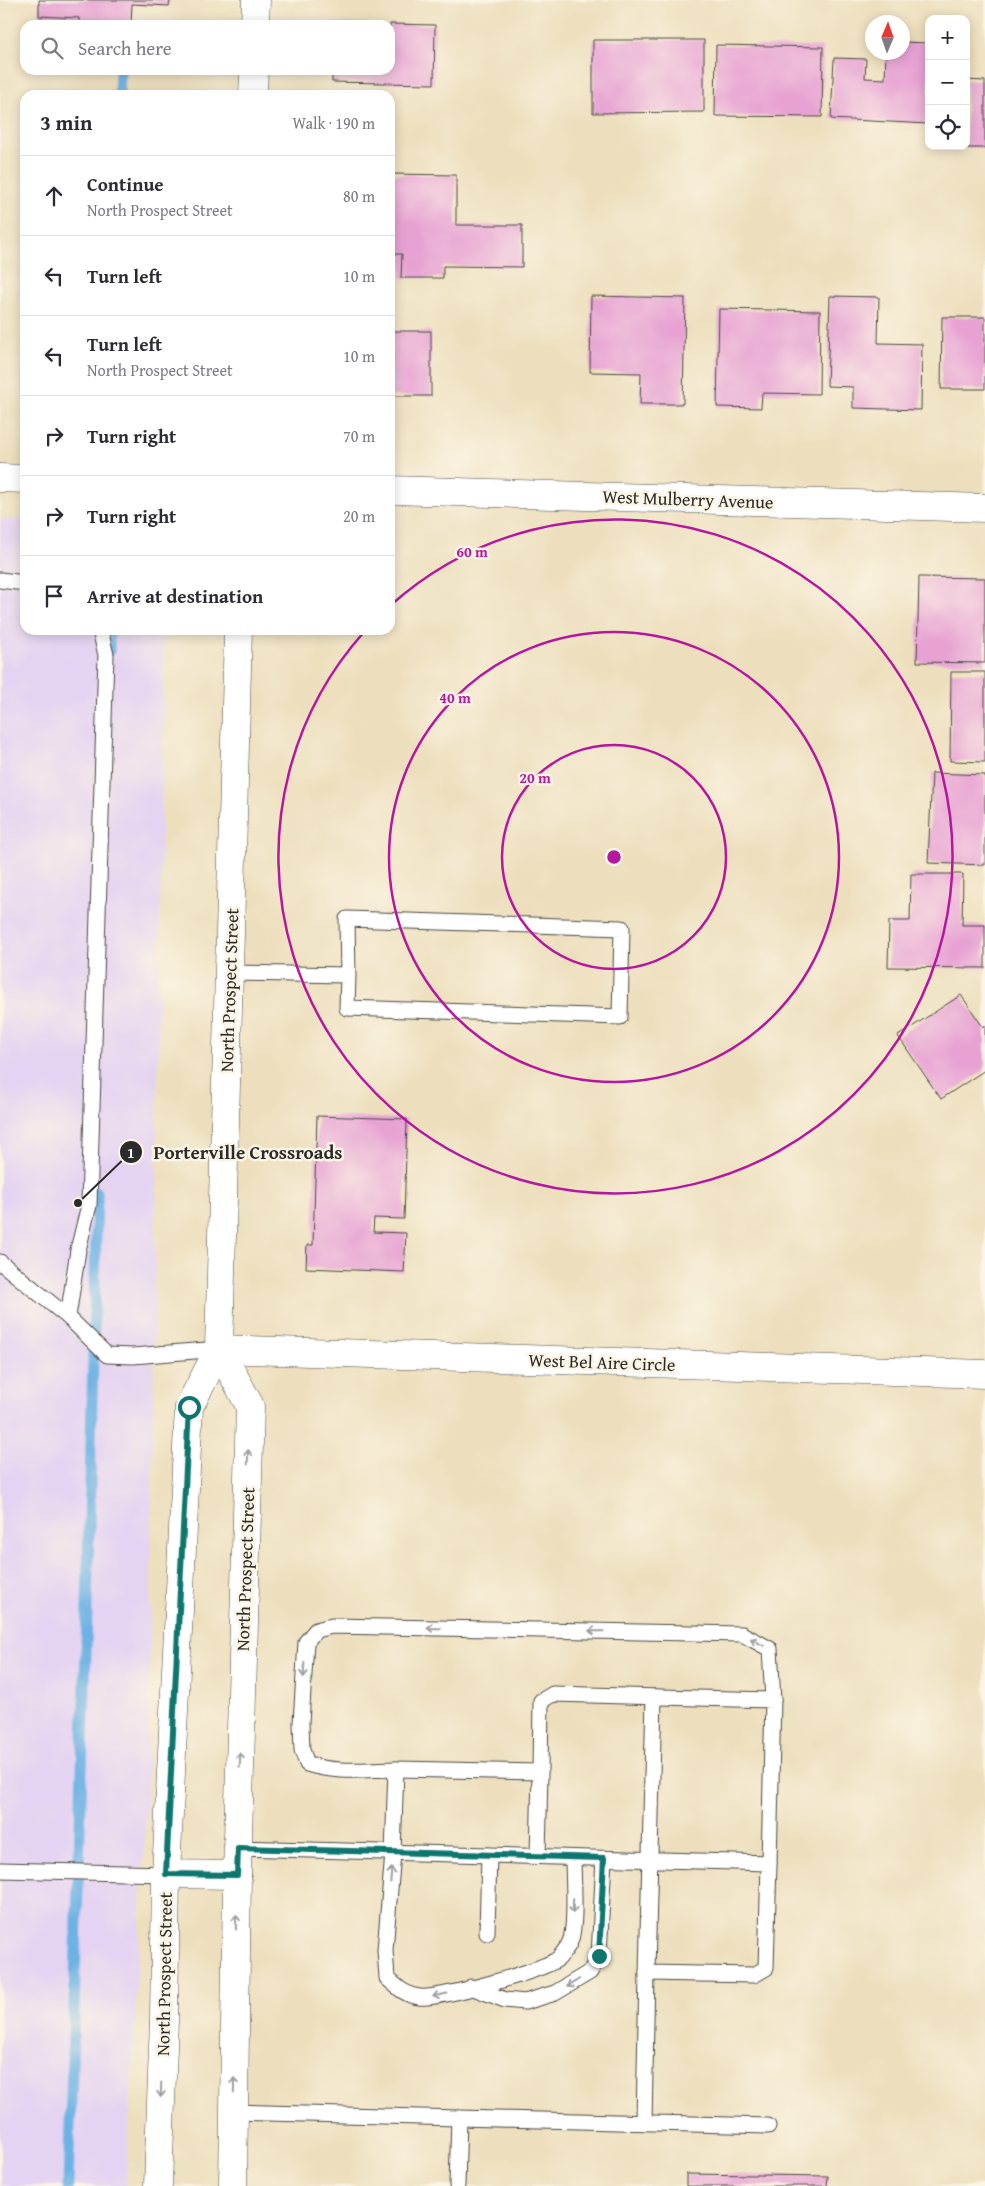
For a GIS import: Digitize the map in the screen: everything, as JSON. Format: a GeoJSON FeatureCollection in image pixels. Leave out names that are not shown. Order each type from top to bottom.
{"type":"FeatureCollection","features":[{"type":"Feature","properties":{"kind":"street"},"geometry":{"type":"LineString","coordinates":[[255,20],[256,0]]}},
{"type":"Feature","properties":{"kind":"street"},"geometry":{"type":"LineString","coordinates":[[253,90],[254,75]]}},
{"type":"Feature","properties":{"kind":"street"},"geometry":{"type":"LineString","coordinates":[[0,478],[20,479]]}},
{"type":"Feature","properties":{"kind":"street","name":"West Mulberry Avenue"},"geometry":{"type":"LineString","coordinates":[[395,490],[985,508]]}},
{"type":"Feature","properties":{"kind":"street","name":"North Prospect Street"},"geometry":{"type":"LineString","coordinates":[[158,2186],[164,2019],[166,1874],[189,1407],[219,1349],[238,635]]}},
{"type":"Feature","properties":{"kind":"street","name":"North Prospect Street"},"geometry":{"type":"LineString","coordinates":[[219,1349],[250,1406],[237,1875],[233,2186]]}},
{"type":"Feature","properties":{"kind":"street","name":"West Bel Aire Circle"},"geometry":{"type":"LineString","coordinates":[[219,1349],[985,1374]]}},
{"type":"Feature","properties":{"kind":"street"},"geometry":{"type":"LineString","coordinates":[[166,1874],[237,1875]]}},
{"type":"Feature","properties":{"kind":"lane"},"geometry":{"type":"LineString","coordinates":[[0,580],[20,582]]}},
{"type":"Feature","properties":{"kind":"lane"},"geometry":{"type":"LineString","coordinates":[[68,1316],[78,1250],[89,1205],[106,655],[101,635]]}},
{"type":"Feature","properties":{"kind":"lane"},"geometry":{"type":"LineString","coordinates":[[348,919],[622,928],[620,1017],[347,1008],[348,975],[348,919]]}},
{"type":"Feature","properties":{"kind":"lane"},"geometry":{"type":"LineString","coordinates":[[229,973],[348,975]]}},
{"type":"Feature","properties":{"kind":"lane"},"geometry":{"type":"LineString","coordinates":[[0,1262],[68,1316],[107,1355],[133,1356],[219,1349]]}},
{"type":"Feature","properties":{"kind":"lane"},"geometry":{"type":"LineString","coordinates":[[540,1772],[396,1769],[324,1770],[307,1764],[302,1750],[301,1724],[306,1642],[316,1630],[332,1626],[742,1634],[770,1649],[774,1700],[766,1968],[754,1975],[647,1973]]}},
{"type":"Feature","properties":{"kind":"lane"},"geometry":{"type":"LineString","coordinates":[[538,1856],[541,1701],[553,1694],[774,1700]]}},
{"type":"Feature","properties":{"kind":"lane"},"geometry":{"type":"LineString","coordinates":[[644,2122],[654,1696]]}},
{"type":"Feature","properties":{"kind":"lane"},"geometry":{"type":"LineString","coordinates":[[396,1769],[393,1853],[385,1950],[387,1978],[403,1992],[420,1998],[440,1996],[506,1980],[558,1959],[570,1942],[573,1858]]}},
{"type":"Feature","properties":{"kind":"lane"},"geometry":{"type":"LineString","coordinates":[[238,1848],[769,1863]]}},
{"type":"Feature","properties":{"kind":"lane"},"geometry":{"type":"LineString","coordinates":[[487,1932],[489,1855]]}},
{"type":"Feature","properties":{"kind":"lane"},"geometry":{"type":"LineString","coordinates":[[471,1987],[505,2000],[525,2002],[555,1994],[590,1972],[599,1956],[604,1858]]}},
{"type":"Feature","properties":{"kind":"lane"},"geometry":{"type":"LineString","coordinates":[[0,1870],[166,1874]]}},
{"type":"Feature","properties":{"kind":"lane"},"geometry":{"type":"LineString","coordinates":[[234,2112],[768,2126]]}},
{"type":"Feature","properties":{"kind":"lane"},"geometry":{"type":"LineString","coordinates":[[457,2186],[459,2118]]}},
{"type":"Feature","properties":{"kind":"shaded area"},"geometry":{"type":"Polygon","coordinates":[[[0,519],[20,520],[20,635],[164,635],[148,1775],[126,2186],[0,2186],[0,519]]]}},
{"type":"Feature","properties":{"kind":"building"},"geometry":{"type":"Polygon","coordinates":[[[39,0],[170,0],[169,6],[132,4],[131,20],[79,20],[79,18],[39,16],[39,0]]]}},
{"type":"Feature","properties":{"kind":"building"},"geometry":{"type":"Polygon","coordinates":[[[395,24],[435,25],[434,84],[332,82],[332,75],[395,75],[395,24]]]}},
{"type":"Feature","properties":{"kind":"building"},"geometry":{"type":"Polygon","coordinates":[[[593,40],[704,40],[704,112],[593,113],[593,40]]]}},
{"type":"Feature","properties":{"kind":"building"},"geometry":{"type":"Polygon","coordinates":[[[910,42],[925,43],[925,124],[831,119],[834,58],[865,59],[865,78],[885,79],[886,60],[910,60],[910,42]]]}},
{"type":"Feature","properties":{"kind":"building"},"geometry":{"type":"Polygon","coordinates":[[[716,45],[823,47],[822,117],[715,116],[716,45]]]}},
{"type":"Feature","properties":{"kind":"building"},"geometry":{"type":"Polygon","coordinates":[[[970,80],[985,81],[985,148],[970,148],[970,80]]]}},
{"type":"Feature","properties":{"kind":"building"},"geometry":{"type":"Polygon","coordinates":[[[395,174],[456,175],[456,225],[522,225],[522,267],[443,266],[443,278],[401,278],[402,254],[395,254],[395,174]]]}},
{"type":"Feature","properties":{"kind":"building"},"geometry":{"type":"Polygon","coordinates":[[[591,296],[685,298],[683,404],[640,404],[641,373],[590,372],[591,296]]]}},
{"type":"Feature","properties":{"kind":"building"},"geometry":{"type":"Polygon","coordinates":[[[830,296],[879,297],[878,343],[922,344],[921,410],[853,408],[853,387],[827,386],[830,296]]]}},
{"type":"Feature","properties":{"kind":"building"},"geometry":{"type":"Polygon","coordinates":[[[719,309],[820,311],[819,394],[762,393],[761,408],[717,407],[719,309]]]}},
{"type":"Feature","properties":{"kind":"building"},"geometry":{"type":"Polygon","coordinates":[[[942,317],[985,317],[985,389],[941,389],[942,317]]]}},
{"type":"Feature","properties":{"kind":"building"},"geometry":{"type":"Polygon","coordinates":[[[395,331],[431,331],[431,396],[395,396],[395,331]]]}},
{"type":"Feature","properties":{"kind":"building"},"geometry":{"type":"Polygon","coordinates":[[[919,577],[985,578],[985,663],[917,662],[919,577]]]}},
{"type":"Feature","properties":{"kind":"building"},"geometry":{"type":"Polygon","coordinates":[[[951,672],[985,672],[985,762],[950,761],[951,672]]]}},
{"type":"Feature","properties":{"kind":"building"},"geometry":{"type":"Polygon","coordinates":[[[932,773],[985,775],[985,865],[928,863],[932,773]]]}},
{"type":"Feature","properties":{"kind":"building"},"geometry":{"type":"Polygon","coordinates":[[[911,874],[963,874],[962,925],[985,925],[985,968],[888,967],[889,921],[910,921],[911,874]]]}},
{"type":"Feature","properties":{"kind":"building"},"geometry":{"type":"Polygon","coordinates":[[[961,995],[983,1027],[985,1025],[985,1070],[941,1099],[898,1036],[961,995]]]}},
{"type":"Feature","properties":{"kind":"building"},"geometry":{"type":"Polygon","coordinates":[[[317,1116],[407,1119],[404,1219],[374,1218],[373,1232],[406,1233],[404,1272],[306,1268],[307,1245],[313,1245],[317,1116]]]}},
{"type":"Feature","properties":{"kind":"building"},"geometry":{"type":"Polygon","coordinates":[[[686,2174],[828,2176],[827,2186],[686,2186],[686,2174]]]}},
{"type":"Feature","properties":{"kind":"waterway"},"geometry":{"type":"LineString","coordinates":[[119,90],[120,75]]}},
{"type":"Feature","properties":{"kind":"waterway"},"geometry":{"type":"LineString","coordinates":[[109,635],[109,651]]}},
{"type":"Feature","properties":{"kind":"waterway"},"geometry":{"type":"LineString","coordinates":[[68,2186],[86,1652],[97,1192]]}},
{"type":"Feature","properties":{"kind":"place","name":"Porterville Crossroads"},"geometry":{"type":"Point","coordinates":[78,1203]}},
{"type":"Feature","properties":{"kind":"route"},"geometry":{"type":"LineString","coordinates":[[189,1407],[166,1874],[237,1875],[238,1848],[604,1858],[599,1956]]}}]}
